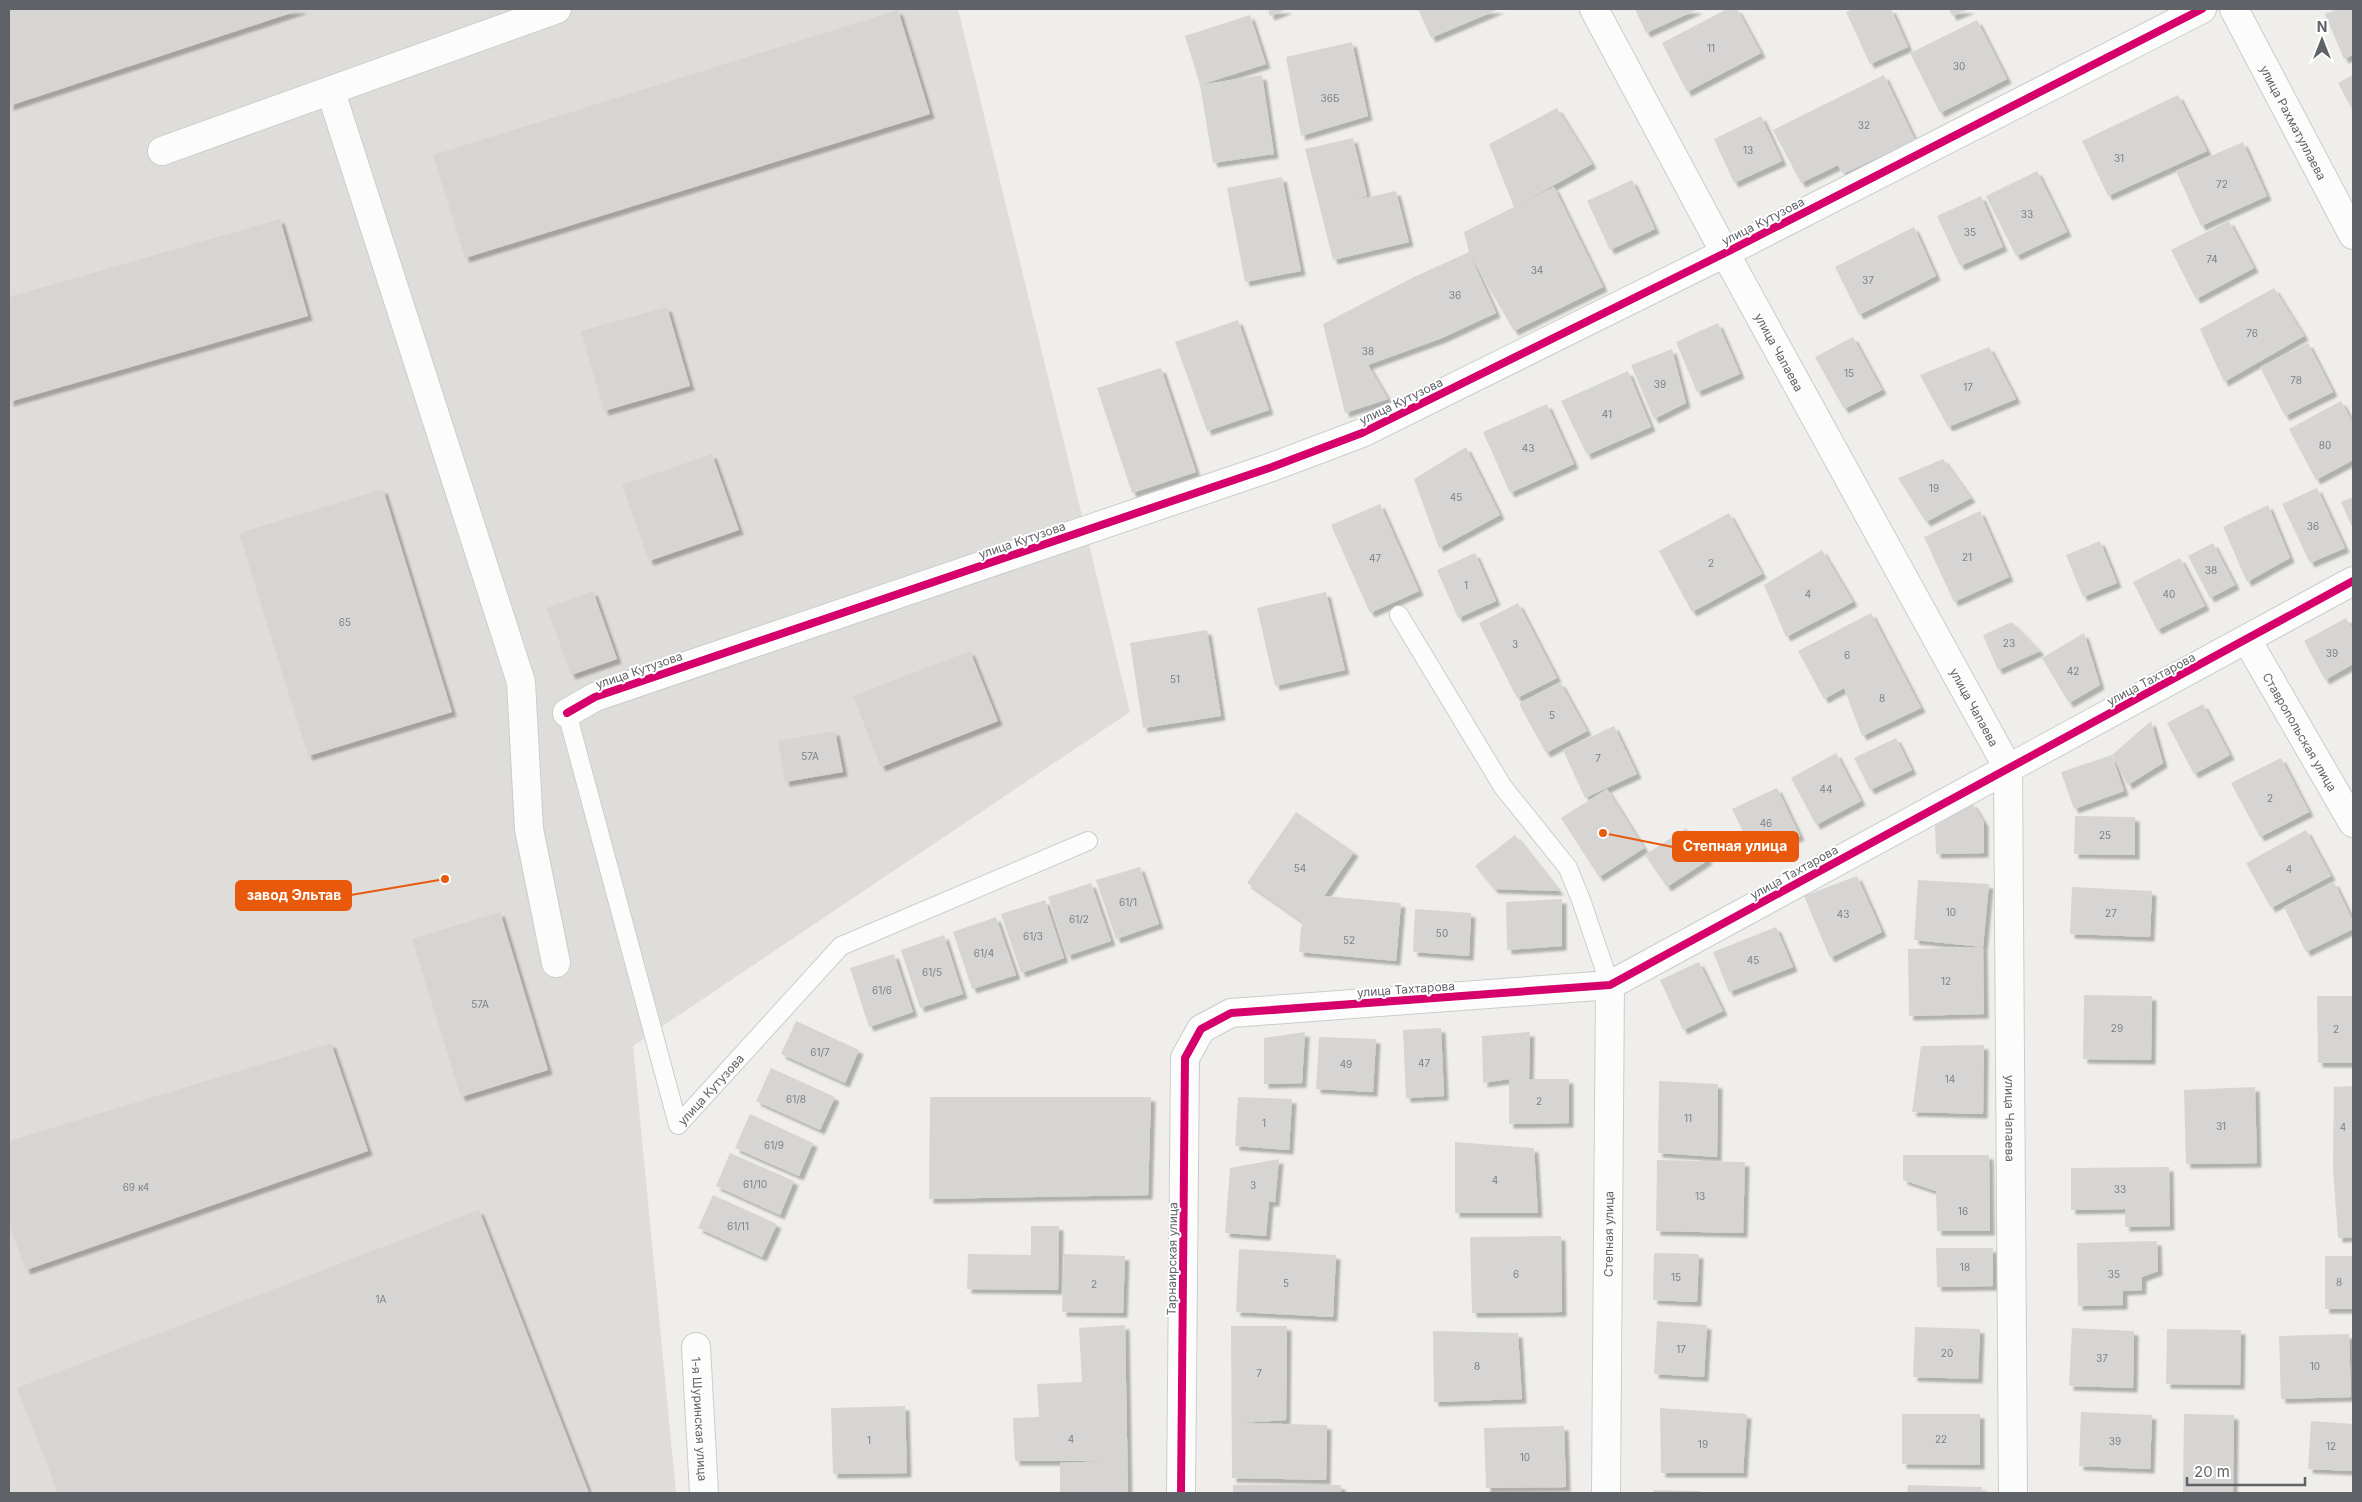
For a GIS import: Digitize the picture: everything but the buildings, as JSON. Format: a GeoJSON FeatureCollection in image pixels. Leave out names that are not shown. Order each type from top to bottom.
{"type":"FeatureCollection","features":[{"type":"Feature","properties":{"kind":"street"},"geometry":{"type":"LineString","coordinates":[[162,151],[331,92],[557,9]]}},
{"type":"Feature","properties":{"kind":"street","name":"улица Чапаева"},"geometry":{"type":"LineString","coordinates":[[1594,9],[1725,253],[2008,768],[2013,1493]]}},
{"type":"Feature","properties":{"kind":"street","name":"улица Кутузова"},"geometry":{"type":"LineString","coordinates":[[567,713],[595,697],[1272,467],[1362,433],[1725,253],[2202,9]]}},
{"type":"Feature","properties":{"kind":"street","name":"улица Рахматуллаева"},"geometry":{"type":"LineString","coordinates":[[2234,9],[2353,235]]}},
{"type":"Feature","properties":{"kind":"street"},"geometry":{"type":"LineString","coordinates":[[331,92],[521,682],[529,829],[556,964]]}},
{"type":"Feature","properties":{"kind":"street","name":"улица Тахтарова"},"geometry":{"type":"LineString","coordinates":[[1201,1028],[1231,1013],[1610,985],[2353,581]]}},
{"type":"Feature","properties":{"kind":"street","name":"Ставропольская улица"},"geometry":{"type":"LineString","coordinates":[[2247,640],[2353,823]]}},
{"type":"Feature","properties":{"kind":"street","name":"Степная улица"},"geometry":{"type":"LineString","coordinates":[[1606,1493],[1610,985]]}},
{"type":"Feature","properties":{"kind":"street","name":"Тарнаирская улица"},"geometry":{"type":"LineString","coordinates":[[1181,1493],[1185,1058],[1201,1028]]}},
{"type":"Feature","properties":{"kind":"street","name":"1-я Шуринская улица"},"geometry":{"type":"LineString","coordinates":[[696,1347],[704,1493]]}},
{"type":"Feature","properties":{"kind":"lane","name":"Степная улица"},"geometry":{"type":"LineString","coordinates":[[1399,615],[1503,786],[1568,868],[1610,985]]}},
{"type":"Feature","properties":{"kind":"lane","name":"улица Кутузова"},"geometry":{"type":"LineString","coordinates":[[567,713],[678,1126],[841,946],[1088,841]]}},
{"type":"Feature","properties":{"kind":"shaded area"},"geometry":{"type":"Polygon","coordinates":[[[9,9],[958,9],[1130,712],[633,1046],[676,1493],[9,1493],[9,9]]]}},
{"type":"Feature","properties":{"kind":"cycle path"},"geometry":{"type":"LineString","coordinates":[[567,713],[595,697],[1272,467],[1362,433],[1725,253],[2202,9]]}},
{"type":"Feature","properties":{"kind":"cycle path"},"geometry":{"type":"LineString","coordinates":[[1181,1493],[1185,1058],[1201,1029],[1231,1013],[1610,985],[2353,581]]}},
{"type":"Feature","properties":{"kind":"place","name":"Степная улица"},"geometry":{"type":"Point","coordinates":[1603,833]}},
{"type":"Feature","properties":{"kind":"place","name":"завод Эльтав"},"geometry":{"type":"Point","coordinates":[445,879]}}]}
